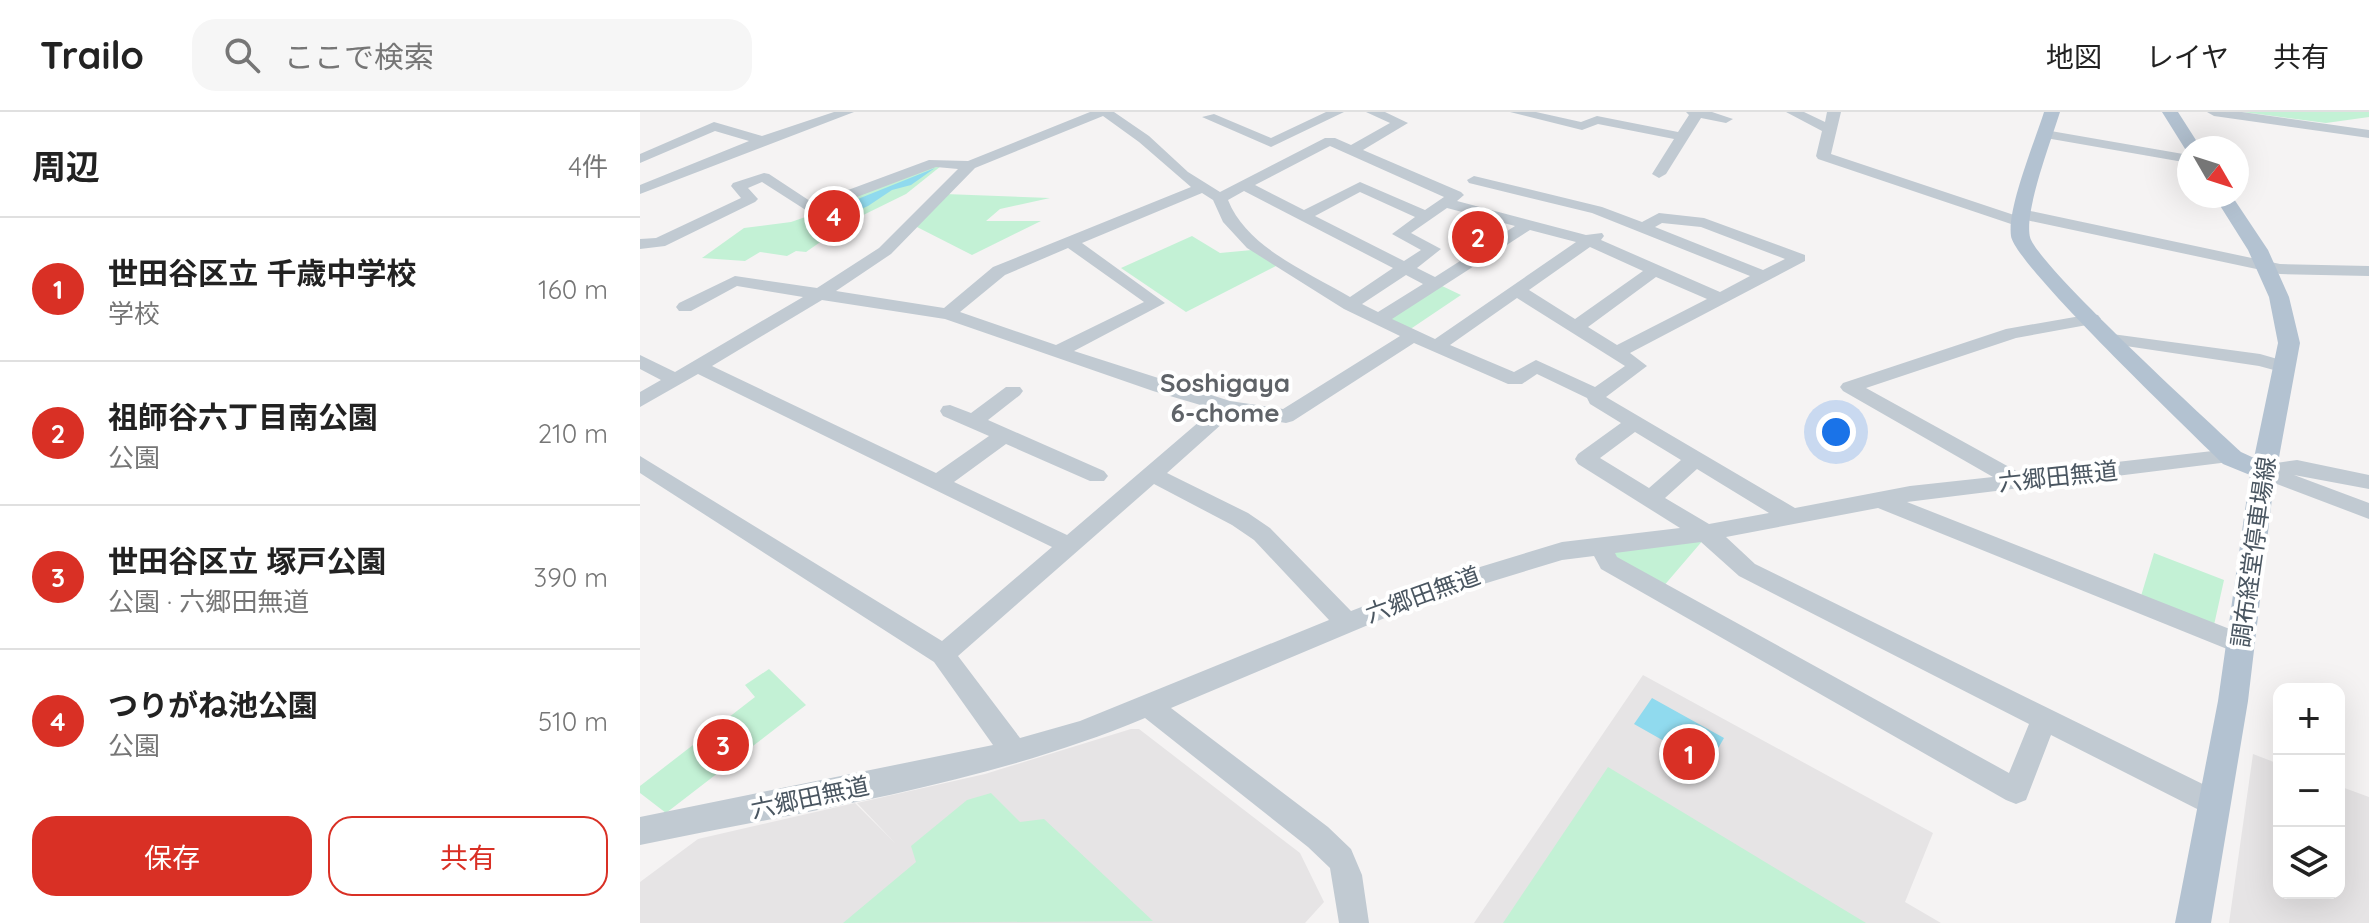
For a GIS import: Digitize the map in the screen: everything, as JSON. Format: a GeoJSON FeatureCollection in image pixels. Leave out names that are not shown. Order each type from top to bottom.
{"type":"FeatureCollection","features":[{"type":"Feature","properties":{"kind":"main road"},"geometry":{"type":"LineString","coordinates":[[2052,112],[2021,218],[2020,236],[2025,249],[2230,456],[2263,471]]}},
{"type":"Feature","properties":{"kind":"main road"},"geometry":{"type":"LineString","coordinates":[[2170,112],[2185,136]]}},
{"type":"Feature","properties":{"kind":"main road","name":"調布経堂停車場線"},"geometry":{"type":"LineString","coordinates":[[2193,923],[2241,644],[2263,471],[2289,343],[2287,322],[2266,267],[2230,208]]}},
{"type":"Feature","properties":{"kind":"street"},"geometry":{"type":"LineString","coordinates":[[640,190],[709,165],[762,141],[847,112]]}},
{"type":"Feature","properties":{"kind":"street"},"geometry":{"type":"LineString","coordinates":[[640,401],[885,251],[970,165],[1104,112],[1144,139],[1201,188],[1220,198],[1228,219],[1253,245],[1350,305],[1515,380],[1536,366],[1596,395],[1597,400],[1789,515]]}},
{"type":"Feature","properties":{"kind":"street"},"geometry":{"type":"LineString","coordinates":[[1209,117],[1271,143],[1337,112]]}},
{"type":"Feature","properties":{"kind":"street"},"geometry":{"type":"LineString","coordinates":[[1353,150],[1401,123],[1373,112]]}},
{"type":"Feature","properties":{"kind":"street"},"geometry":{"type":"LineString","coordinates":[[1517,112],[1582,126],[1597,120],[1683,137]]}},
{"type":"Feature","properties":{"kind":"street"},"geometry":{"type":"LineString","coordinates":[[1659,174],[1695,112],[1726,119]]}},
{"type":"Feature","properties":{"kind":"street"},"geometry":{"type":"LineString","coordinates":[[1793,112],[1831,130]]}},
{"type":"Feature","properties":{"kind":"street"},"geometry":{"type":"LineString","coordinates":[[1834,112],[1823,156],[2021,218],[2266,267],[2369,271]]}},
{"type":"Feature","properties":{"kind":"street"},"geometry":{"type":"LineString","coordinates":[[2214,112],[2369,134]]}},
{"type":"Feature","properties":{"kind":"street"},"geometry":{"type":"LineString","coordinates":[[640,159],[714,126],[762,141]]}},
{"type":"Feature","properties":{"kind":"street"},"geometry":{"type":"LineString","coordinates":[[2045,134],[2177,157]]}},
{"type":"Feature","properties":{"kind":"street"},"geometry":{"type":"LineString","coordinates":[[1220,198],[1330,141],[1450,200],[1589,241],[1722,299]]}},
{"type":"Feature","properties":{"kind":"street"},"geometry":{"type":"LineString","coordinates":[[664,148],[709,165]]}},
{"type":"Feature","properties":{"kind":"street"},"geometry":{"type":"LineString","coordinates":[[640,244],[659,243],[750,199],[738,186],[764,177],[812,209],[934,163],[970,165]]}},
{"type":"Feature","properties":{"kind":"street"},"geometry":{"type":"LineString","coordinates":[[1350,305],[1433,249],[1400,234],[1450,200],[1479,175],[1597,210],[1764,276]]}},
{"type":"Feature","properties":{"kind":"street"},"geometry":{"type":"LineString","coordinates":[[1245,186],[1434,283]]}},
{"type":"Feature","properties":{"kind":"street"},"geometry":{"type":"LineString","coordinates":[[1304,216],[1360,186],[1426,216]]}},
{"type":"Feature","properties":{"kind":"street"},"geometry":{"type":"LineString","coordinates":[[948,314],[999,271],[1201,188]]}},
{"type":"Feature","properties":{"kind":"street"},"geometry":{"type":"LineString","coordinates":[[1617,352],[1799,258],[1704,223],[1659,218],[1643,228]]}},
{"type":"Feature","properties":{"kind":"street"},"geometry":{"type":"LineString","coordinates":[[1437,346],[1620,219]]}},
{"type":"Feature","properties":{"kind":"street"},"geometry":{"type":"LineString","coordinates":[[1379,319],[1528,225]]}},
{"type":"Feature","properties":{"kind":"street"},"geometry":{"type":"LineString","coordinates":[[1059,351],[1156,303],[1070,242]]}},
{"type":"Feature","properties":{"kind":"street"},"geometry":{"type":"LineString","coordinates":[[1575,328],[1656,269]]}},
{"type":"Feature","properties":{"kind":"street"},"geometry":{"type":"LineString","coordinates":[[685,307],[735,281],[948,314],[1160,387],[1229,407],[1264,410],[1286,416],[1413,336]]}},
{"type":"Feature","properties":{"kind":"street"},"geometry":{"type":"LineString","coordinates":[[1516,290],[1638,366],[1596,395]]}},
{"type":"Feature","properties":{"kind":"street"},"geometry":{"type":"LineString","coordinates":[[2017,481],[1850,387],[2012,333],[2092,319]]}},
{"type":"Feature","properties":{"kind":"street"},"geometry":{"type":"LineString","coordinates":[[2112,339],[2260,360],[2285,367]]}},
{"type":"Feature","properties":{"kind":"street"},"geometry":{"type":"LineString","coordinates":[[640,361],[676,380]]}},
{"type":"Feature","properties":{"kind":"street"},"geometry":{"type":"LineString","coordinates":[[698,367],[1067,545]]}},
{"type":"Feature","properties":{"kind":"street"},"geometry":{"type":"LineString","coordinates":[[973,421],[1014,391]]}},
{"type":"Feature","properties":{"kind":"street"},"geometry":{"type":"LineString","coordinates":[[943,655],[1229,407]]}},
{"type":"Feature","properties":{"kind":"street"},"geometry":{"type":"LineString","coordinates":[[950,411],[1097,476]]}},
{"type":"Feature","properties":{"kind":"street"},"geometry":{"type":"LineString","coordinates":[[1634,423],[1585,459],[1706,533],[1747,570],[2215,804]]}},
{"type":"Feature","properties":{"kind":"street"},"geometry":{"type":"LineString","coordinates":[[939,482],[1004,435]]}},
{"type":"Feature","properties":{"kind":"street","name":"六郷田無道"},"geometry":{"type":"LineString","coordinates":[[640,831],[717,818],[1014,752],[1083,732],[1411,597],[1562,551],[1706,533],[1880,500],[2230,456]]}},
{"type":"Feature","properties":{"kind":"street"},"geometry":{"type":"LineString","coordinates":[[1650,499],[1695,459]]}},
{"type":"Feature","properties":{"kind":"street"},"geometry":{"type":"LineString","coordinates":[[640,463],[943,655],[1014,752]]}},
{"type":"Feature","properties":{"kind":"street"},"geometry":{"type":"LineString","coordinates":[[2263,471],[2297,467],[2369,482]]}},
{"type":"Feature","properties":{"kind":"street"},"geometry":{"type":"LineString","coordinates":[[2263,471],[2369,511]]}},
{"type":"Feature","properties":{"kind":"street"},"geometry":{"type":"LineString","coordinates":[[1150,473],[1240,519],[1262,534],[1347,623]]}},
{"type":"Feature","properties":{"kind":"street"},"geometry":{"type":"LineString","coordinates":[[1880,500],[2241,644]]}},
{"type":"Feature","properties":{"kind":"street"},"geometry":{"type":"LineString","coordinates":[[1600,545],[1609,563],[2016,791],[2045,718]]}},
{"type":"Feature","properties":{"kind":"street"},"geometry":{"type":"LineString","coordinates":[[1150,707],[1318,837],[1341,859],[1347,875],[1354,923]]}},
{"type":"Feature","properties":{"kind":"shaded area"},"geometry":{"type":"Polygon","coordinates":[[[1643,675],[1933,833],[1905,902],[1941,923],[1474,923],[1643,675]]]}},
{"type":"Feature","properties":{"kind":"shaded area"},"geometry":{"type":"Polygon","coordinates":[[[1139,729],[1300,853],[1324,902],[1305,923],[640,923],[640,882],[698,839],[855,803],[896,844],[857,803],[985,774],[1139,729]]]}},
{"type":"Feature","properties":{"kind":"shaded area"},"geometry":{"type":"Polygon","coordinates":[[[2253,754],[2273,762],[2273,899],[2345,899],[2345,788],[2369,797],[2369,923],[2229,923],[2253,754]]]}},
{"type":"Feature","properties":{"kind":"green space"},"geometry":{"type":"Polygon","coordinates":[[[2243,112],[2369,112],[2369,117],[2326,123],[2243,112]]]}},
{"type":"Feature","properties":{"kind":"green space"},"geometry":{"type":"Polygon","coordinates":[[[934,165],[941,166],[906,194],[849,222],[806,252],[796,251],[787,256],[760,252],[745,261],[702,258],[744,228],[791,222],[823,211],[819,208],[934,165]]]}},
{"type":"Feature","properties":{"kind":"green space"},"geometry":{"type":"Polygon","coordinates":[[[945,194],[1050,198],[1000,209],[986,221],[1041,221],[972,255],[915,226],[945,194]]]}},
{"type":"Feature","properties":{"kind":"green space"},"geometry":{"type":"Polygon","coordinates":[[[1192,236],[1220,253],[1252,250],[1278,265],[1186,312],[1121,268],[1192,236]]]}},
{"type":"Feature","properties":{"kind":"green space"},"geometry":{"type":"Polygon","coordinates":[[[1440,285],[1461,295],[1409,330],[1388,319],[1440,285]]]}},
{"type":"Feature","properties":{"kind":"green space"},"geometry":{"type":"Polygon","coordinates":[[[1704,539],[1662,588],[1613,562],[1609,549],[1704,539]]]}},
{"type":"Feature","properties":{"kind":"green space"},"geometry":{"type":"Polygon","coordinates":[[[2154,553],[2224,580],[2214,625],[2141,596],[2154,553]]]}},
{"type":"Feature","properties":{"kind":"green space"},"geometry":{"type":"Polygon","coordinates":[[[769,669],[806,705],[666,813],[640,793],[640,786],[755,697],[745,685],[769,669]]]}},
{"type":"Feature","properties":{"kind":"green space"},"geometry":{"type":"Polygon","coordinates":[[[1608,767],[1866,923],[1503,923],[1608,767]]]}},
{"type":"Feature","properties":{"kind":"green space"},"geometry":{"type":"Polygon","coordinates":[[[991,793],[1020,822],[1044,819],[1153,921],[843,923],[916,862],[911,846],[967,800],[991,793]]]}},
{"type":"Feature","properties":{"kind":"water"},"geometry":{"type":"Polygon","coordinates":[[[935,168],[911,185],[892,190],[868,206],[832,222],[821,219],[838,207],[935,168]]]}},
{"type":"Feature","properties":{"kind":"water"},"geometry":{"type":"Polygon","coordinates":[[[1652,698],[1724,738],[1708,766],[1634,724],[1652,698]]]}},
{"type":"Feature","properties":{"kind":"place","name":"つりがね池公園"},"geometry":{"type":"Point","coordinates":[834,216]}},
{"type":"Feature","properties":{"kind":"place","name":"祖師谷六丁目南公園"},"geometry":{"type":"Point","coordinates":[1478,237]}},
{"type":"Feature","properties":{"kind":"place","name":"世田谷区立 塚戸公園"},"geometry":{"type":"Point","coordinates":[723,745]}},
{"type":"Feature","properties":{"kind":"place","name":"世田谷区立 千歳中学校"},"geometry":{"type":"Point","coordinates":[1689,754]}},
{"type":"Feature","properties":{"kind":"district","name":"Soshigaya 6-chome"},"geometry":{"type":"Point","coordinates":[1225,398]}}]}
